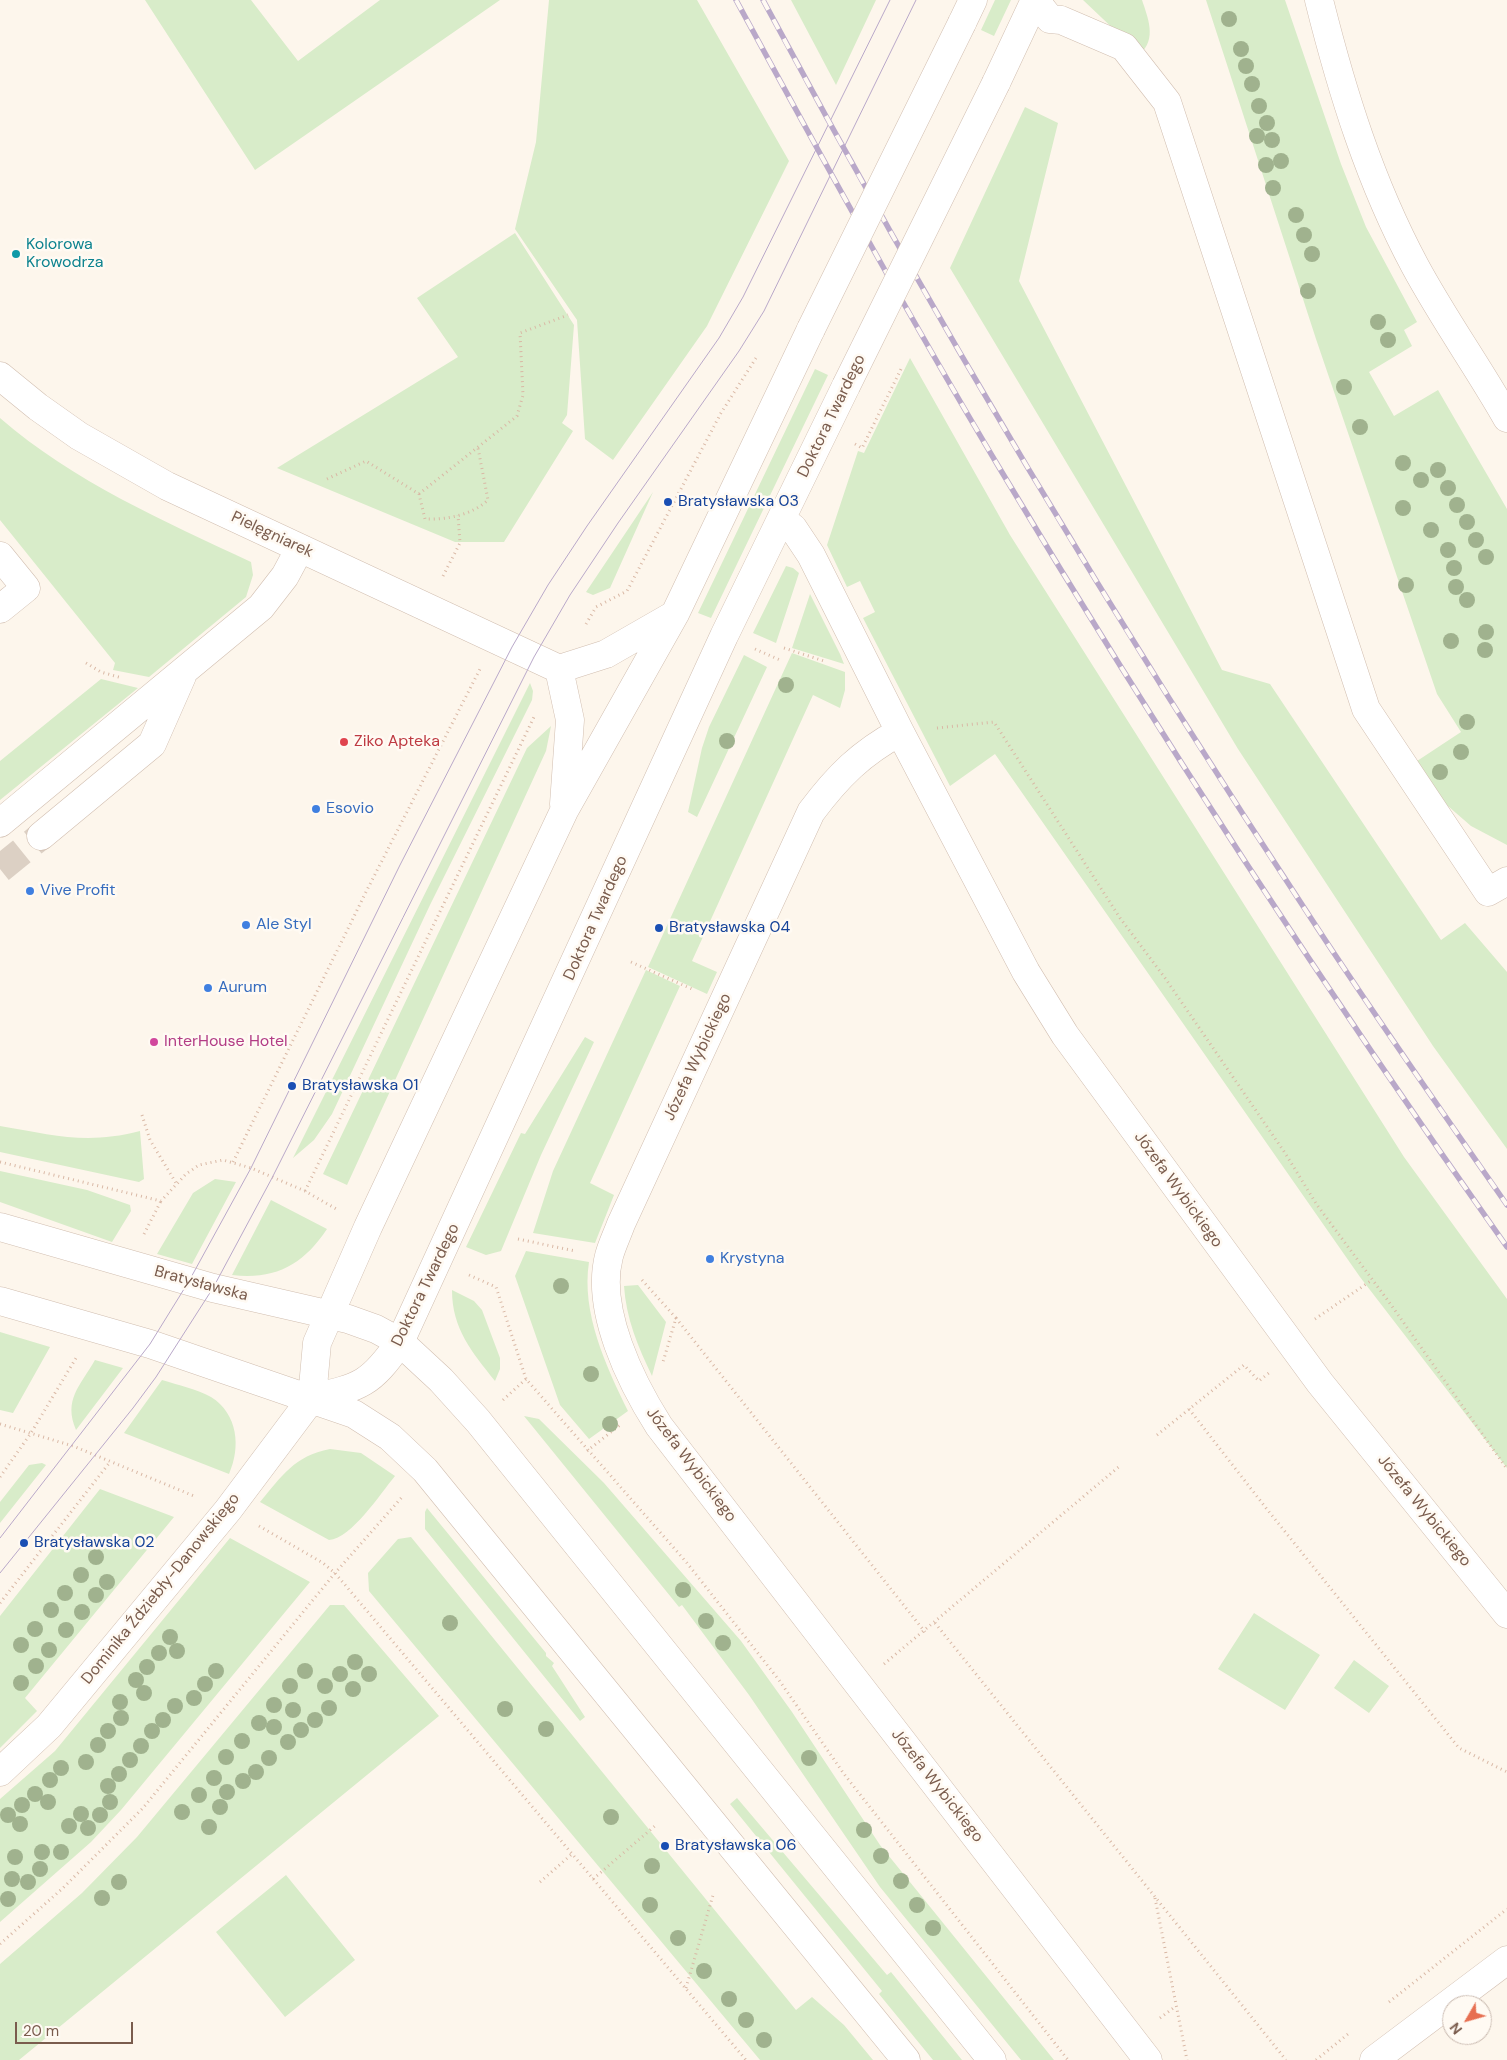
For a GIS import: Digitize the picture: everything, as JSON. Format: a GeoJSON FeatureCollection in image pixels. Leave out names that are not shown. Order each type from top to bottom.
{"type":"FeatureCollection","features":[{"type":"Feature","properties":{"kind":"street","name":"Doktora Twardego"},"geometry":{"type":"LineString","coordinates":[[312,1398],[353,1389],[381,1370],[400,1342],[720,645],[1035,0]]}},
{"type":"Feature","properties":{"kind":"street"},"geometry":{"type":"LineString","coordinates":[[1035,0],[1050,19],[1061,20],[1124,47],[1167,102],[1366,709],[1488,892],[1507,881]]}},
{"type":"Feature","properties":{"kind":"street"},"geometry":{"type":"LineString","coordinates":[[1319,0],[1349,109],[1390,215],[1416,268],[1507,418]]}},
{"type":"Feature","properties":{"kind":"street"},"geometry":{"type":"LineString","coordinates":[[312,1398],[317,1343],[328,1316],[564,811],[675,614],[811,329],[968,12]]}},
{"type":"Feature","properties":{"kind":"street","name":"Pielęgniarek"},"geometry":{"type":"LineString","coordinates":[[0,376],[38,408],[79,436],[168,486],[559,669]]}},
{"type":"Feature","properties":{"kind":"street","name":"Józefa Wybickiego"},"geometry":{"type":"LineString","coordinates":[[781,519],[803,541],[850,630],[900,732],[1044,1003],[1286,1339],[1507,1614]]}},
{"type":"Feature","properties":{"kind":"street"},"geometry":{"type":"LineString","coordinates":[[0,823],[261,607],[285,576],[300,548]]}},
{"type":"Feature","properties":{"kind":"street"},"geometry":{"type":"LineString","coordinates":[[0,556],[26,588],[0,609]]}},
{"type":"Feature","properties":{"kind":"street"},"geometry":{"type":"LineString","coordinates":[[564,811],[570,720],[559,669],[606,654],[675,614]]}},
{"type":"Feature","properties":{"kind":"street"},"geometry":{"type":"LineString","coordinates":[[40,836],[152,744],[184,671]]}},
{"type":"Feature","properties":{"kind":"street","name":"Józefa Wybickiego"},"geometry":{"type":"LineString","coordinates":[[900,732],[863,754],[847,768],[811,812],[621,1224],[609,1258],[607,1284],[609,1312],[628,1370],[659,1426],[1148,2060]]}},
{"type":"Feature","properties":{"kind":"street","name":"Bratysławska"},"geometry":{"type":"LineString","coordinates":[[0,1227],[213,1288],[376,1328],[400,1342]]}},
{"type":"Feature","properties":{"kind":"street"},"geometry":{"type":"LineString","coordinates":[[0,1302],[150,1344],[312,1398],[354,1414],[390,1437],[425,1470],[906,2060]]}},
{"type":"Feature","properties":{"kind":"street"},"geometry":{"type":"LineString","coordinates":[[400,1342],[441,1380],[478,1421],[992,2060]]}},
{"type":"Feature","properties":{"kind":"street","name":"Dominika Ździebły-Danowskiego"},"geometry":{"type":"LineString","coordinates":[[0,1772],[55,1718],[228,1510],[312,1398]]}},
{"type":"Feature","properties":{"kind":"street"},"geometry":{"type":"LineString","coordinates":[[1374,2060],[1507,1960]]}},
{"type":"Feature","properties":{"kind":"path"},"geometry":{"type":"LineString","coordinates":[[419,494],[517,416],[523,395],[520,333],[568,315]]}},
{"type":"Feature","properties":{"kind":"path"},"geometry":{"type":"LineString","coordinates":[[581,633],[596,607],[627,591],[721,413],[762,350]]}},
{"type":"Feature","properties":{"kind":"path"},"geometry":{"type":"LineString","coordinates":[[862,448],[901,368]]}},
{"type":"Feature","properties":{"kind":"path"},"geometry":{"type":"LineString","coordinates":[[327,479],[366,461],[419,494],[424,518],[440,520],[479,508],[488,500],[478,448]]}},
{"type":"Feature","properties":{"kind":"path"},"geometry":{"type":"LineString","coordinates":[[442,579],[460,543],[458,515]]}},
{"type":"Feature","properties":{"kind":"path"},"geometry":{"type":"LineString","coordinates":[[753,648],[780,660]]}},
{"type":"Feature","properties":{"kind":"path"},"geometry":{"type":"LineString","coordinates":[[233,1162],[367,890],[482,664]]}},
{"type":"Feature","properties":{"kind":"path"},"geometry":{"type":"LineString","coordinates":[[900,732],[994,722],[1120,918],[1166,978],[1285,1153],[1317,1204],[1507,1469]]}},
{"type":"Feature","properties":{"kind":"path"},"geometry":{"type":"LineString","coordinates":[[140,1242],[161,1201],[176,1183],[199,1165],[212,1161],[233,1162],[305,1191],[519,743]]}},
{"type":"Feature","properties":{"kind":"path"},"geometry":{"type":"LineString","coordinates":[[631,962],[723,1003]]}},
{"type":"Feature","properties":{"kind":"path"},"geometry":{"type":"LineString","coordinates":[[142,1115],[150,1140],[176,1183]]}},
{"type":"Feature","properties":{"kind":"path"},"geometry":{"type":"LineString","coordinates":[[0,1162],[161,1201]]}},
{"type":"Feature","properties":{"kind":"path"},"geometry":{"type":"LineString","coordinates":[[465,1273],[496,1287],[526,1380],[687,1563],[779,1680],[844,1774],[1068,2060]]}},
{"type":"Feature","properties":{"kind":"path"},"geometry":{"type":"LineString","coordinates":[[1286,1339],[1372,1280]]}},
{"type":"Feature","properties":{"kind":"path"},"geometry":{"type":"LineString","coordinates":[[676,1318],[925,1632]]}},
{"type":"Feature","properties":{"kind":"path"},"geometry":{"type":"LineString","coordinates":[[0,1477],[32,1433],[78,1354]]}},
{"type":"Feature","properties":{"kind":"path"},"geometry":{"type":"LineString","coordinates":[[1157,1435],[1244,1365],[1259,1381]]}},
{"type":"Feature","properties":{"kind":"path"},"geometry":{"type":"LineString","coordinates":[[506,1397],[526,1380]]}},
{"type":"Feature","properties":{"kind":"path"},"geometry":{"type":"LineString","coordinates":[[1189,1409],[1459,1748],[1507,1772]]}},
{"type":"Feature","properties":{"kind":"path"},"geometry":{"type":"LineString","coordinates":[[0,1424],[32,1433],[110,1462],[199,1498]]}},
{"type":"Feature","properties":{"kind":"path"},"geometry":{"type":"LineString","coordinates":[[0,1603],[110,1462]]}},
{"type":"Feature","properties":{"kind":"path"},"geometry":{"type":"LineString","coordinates":[[859,1685],[925,1632],[1121,1464]]}},
{"type":"Feature","properties":{"kind":"path"},"geometry":{"type":"LineString","coordinates":[[0,1944],[63,1888],[142,1808],[335,1573],[405,1494]]}},
{"type":"Feature","properties":{"kind":"path"},"geometry":{"type":"LineString","coordinates":[[254,1523],[323,1563],[335,1573],[746,2060]]}},
{"type":"Feature","properties":{"kind":"path"},"geometry":{"type":"LineString","coordinates":[[935,1623],[1286,2060]]}},
{"type":"Feature","properties":{"kind":"path"},"geometry":{"type":"LineString","coordinates":[[593,1879],[656,1825]]}},
{"type":"Feature","properties":{"kind":"path"},"geometry":{"type":"LineString","coordinates":[[540,1882],[572,1854]]}},
{"type":"Feature","properties":{"kind":"path"},"geometry":{"type":"LineString","coordinates":[[686,1988],[713,1896]]}},
{"type":"Feature","properties":{"kind":"path"},"geometry":{"type":"LineString","coordinates":[[1155,1897],[1187,2060]]}},
{"type":"Feature","properties":{"kind":"path"},"geometry":{"type":"LineString","coordinates":[[1384,2006],[1507,1909]]}},
{"type":"Feature","properties":{"kind":"path"},"geometry":{"type":"LineString","coordinates":[[1316,2060],[1354,2030]]}},
{"type":"Feature","properties":{"kind":"green space"},"geometry":{"type":"Polygon","coordinates":[[[145,0],[251,0],[298,61],[380,0],[500,0],[255,170],[145,0]]]}},
{"type":"Feature","properties":{"kind":"green space"},"geometry":{"type":"Polygon","coordinates":[[[549,0],[697,0],[789,161],[707,326],[613,460],[585,439],[577,320],[515,229],[536,142],[549,0]]]}},
{"type":"Feature","properties":{"kind":"green space"},"geometry":{"type":"Polygon","coordinates":[[[791,0],[876,0],[836,85],[791,0]]]}},
{"type":"Feature","properties":{"kind":"green space"},"geometry":{"type":"Polygon","coordinates":[[[995,0],[1011,0],[994,36],[981,30],[995,0]]]}},
{"type":"Feature","properties":{"kind":"green space"},"geometry":{"type":"Polygon","coordinates":[[[1083,0],[1142,0],[1147,14],[1150,35],[1145,48],[1140,54],[1083,0]]]}},
{"type":"Feature","properties":{"kind":"green space"},"geometry":{"type":"Polygon","coordinates":[[[1206,0],[1285,0],[1341,164],[1366,227],[1417,322],[1404,330],[1412,346],[1369,372],[1394,416],[1438,390],[1507,509],[1507,845],[1471,826],[1441,800],[1414,763],[1461,732],[1437,694],[1316,339],[1206,0]]]}},
{"type":"Feature","properties":{"kind":"green space"},"geometry":{"type":"Polygon","coordinates":[[[1025,107],[1058,123],[1019,281],[1222,670],[1270,684],[1441,940],[1465,923],[1507,972],[1507,1149],[1433,1046],[1238,749],[950,268],[1025,107]]]}},
{"type":"Feature","properties":{"kind":"green space"},"geometry":{"type":"Polygon","coordinates":[[[515,233],[574,325],[567,415],[562,423],[573,431],[504,542],[455,542],[277,468],[458,357],[417,298],[515,233]]]}},
{"type":"Feature","properties":{"kind":"green space"},"geometry":{"type":"Polygon","coordinates":[[[910,358],[1010,535],[1404,1157],[1507,1299],[1507,1468],[1360,1277],[995,754],[950,786],[863,618],[875,612],[860,581],[847,587],[827,545],[858,451],[864,453],[910,358]]]}},
{"type":"Feature","properties":{"kind":"green space"},"geometry":{"type":"Polygon","coordinates":[[[815,369],[828,375],[711,618],[698,613],[815,369]]]}},
{"type":"Feature","properties":{"kind":"green space"},"geometry":{"type":"Polygon","coordinates":[[[0,418],[28,441],[89,481],[153,515],[251,562],[253,575],[246,597],[149,677],[113,670],[115,663],[0,520],[0,418]]]}},
{"type":"Feature","properties":{"kind":"green space"},"geometry":{"type":"Polygon","coordinates":[[[653,492],[610,588],[593,595],[586,592],[653,492]]]}},
{"type":"Feature","properties":{"kind":"green space"},"geometry":{"type":"Polygon","coordinates":[[[786,566],[793,568],[799,573],[776,643],[753,633],[786,566]]]}},
{"type":"Feature","properties":{"kind":"green space"},"geometry":{"type":"Polygon","coordinates":[[[810,594],[840,654],[844,664],[792,648],[810,594]]]}},
{"type":"Feature","properties":{"kind":"green space"},"geometry":{"type":"Polygon","coordinates":[[[792,653],[845,672],[845,690],[840,708],[813,695],[692,961],[717,972],[707,994],[648,967],[792,653]]]}},
{"type":"Feature","properties":{"kind":"green space"},"geometry":{"type":"Polygon","coordinates":[[[744,655],[767,667],[697,817],[688,812],[702,748],[709,727],[744,655]]]}},
{"type":"Feature","properties":{"kind":"green space"},"geometry":{"type":"Polygon","coordinates":[[[101,679],[138,688],[0,800],[0,761],[101,679]]]}},
{"type":"Feature","properties":{"kind":"green space"},"geometry":{"type":"Polygon","coordinates":[[[530,683],[533,691],[532,700],[430,905],[332,1114],[314,1140],[293,1158],[530,683]]]}},
{"type":"Feature","properties":{"kind":"green space"},"geometry":{"type":"Polygon","coordinates":[[[551,726],[546,751],[347,1185],[323,1174],[527,748],[551,726]]]}},
{"type":"Feature","properties":{"kind":"green space"},"geometry":{"type":"Polygon","coordinates":[[[646,970],[680,986],[590,1183],[614,1195],[595,1243],[533,1233],[553,1171],[646,970]]]}},
{"type":"Feature","properties":{"kind":"green space"},"geometry":{"type":"Polygon","coordinates":[[[585,1037],[594,1042],[541,1155],[501,1251],[486,1255],[466,1247],[521,1133],[525,1134],[585,1037]]]}},
{"type":"Feature","properties":{"kind":"green space"},"geometry":{"type":"Polygon","coordinates":[[[0,1126],[86,1138],[121,1135],[140,1131],[144,1179],[139,1182],[0,1152],[0,1126]]]}},
{"type":"Feature","properties":{"kind":"green space"},"geometry":{"type":"Polygon","coordinates":[[[0,1171],[87,1190],[130,1205],[131,1211],[112,1242],[0,1202],[0,1171]]]}},
{"type":"Feature","properties":{"kind":"green space"},"geometry":{"type":"Polygon","coordinates":[[[215,1179],[236,1182],[192,1264],[157,1254],[193,1193],[215,1179]]]}},
{"type":"Feature","properties":{"kind":"green space"},"geometry":{"type":"Polygon","coordinates":[[[271,1200],[327,1229],[308,1252],[298,1261],[287,1267],[262,1275],[232,1275],[271,1200]]]}},
{"type":"Feature","properties":{"kind":"green space"},"geometry":{"type":"Polygon","coordinates":[[[526,1251],[589,1262],[587,1281],[592,1320],[604,1358],[628,1411],[589,1439],[560,1405],[515,1276],[526,1251]]]}},
{"type":"Feature","properties":{"kind":"green space"},"geometry":{"type":"Polygon","coordinates":[[[638,1285],[666,1322],[652,1376],[634,1332],[625,1298],[624,1286],[638,1285]]]}},
{"type":"Feature","properties":{"kind":"green space"},"geometry":{"type":"Polygon","coordinates":[[[452,1290],[474,1301],[482,1310],[500,1358],[500,1369],[495,1381],[471,1350],[465,1339],[455,1317],[452,1290]]]}},
{"type":"Feature","properties":{"kind":"green space"},"geometry":{"type":"Polygon","coordinates":[[[0,1332],[50,1347],[13,1413],[0,1410],[0,1332]]]}},
{"type":"Feature","properties":{"kind":"green space"},"geometry":{"type":"Polygon","coordinates":[[[95,1360],[123,1368],[76,1430],[72,1419],[72,1402],[79,1386],[95,1360]]]}},
{"type":"Feature","properties":{"kind":"green space"},"geometry":{"type":"Polygon","coordinates":[[[162,1380],[206,1394],[220,1404],[227,1412],[235,1432],[236,1442],[233,1464],[229,1474],[124,1433],[162,1380]]]}},
{"type":"Feature","properties":{"kind":"green space"},"geometry":{"type":"Polygon","coordinates":[[[524,1416],[539,1419],[604,1483],[741,1641],[792,1712],[880,1845],[1054,2060],[1021,2060],[880,1887],[749,1695],[682,1605],[679,1607],[524,1416]]]}},
{"type":"Feature","properties":{"kind":"green space"},"geometry":{"type":"Polygon","coordinates":[[[330,1449],[361,1453],[395,1476],[356,1524],[347,1532],[329,1540],[260,1502],[290,1468],[307,1457],[330,1449]]]}},
{"type":"Feature","properties":{"kind":"green space"},"geometry":{"type":"Polygon","coordinates":[[[42,1463],[46,1465],[0,1523],[0,1502],[29,1465],[42,1463]]]}},
{"type":"Feature","properties":{"kind":"green space"},"geometry":{"type":"Polygon","coordinates":[[[100,1489],[174,1517],[25,1698],[37,1711],[0,1748],[0,1616],[100,1489]]]}},
{"type":"Feature","properties":{"kind":"green space"},"geometry":{"type":"Polygon","coordinates":[[[427,1508],[546,1653],[546,1656],[554,1663],[552,1666],[585,1717],[580,1721],[425,1529],[425,1512],[427,1508]]]}},
{"type":"Feature","properties":{"kind":"green space"},"geometry":{"type":"Polygon","coordinates":[[[411,1537],[796,2010],[812,1997],[844,2025],[873,2060],[760,2060],[369,1591],[368,1573],[398,1539],[411,1537]]]}},
{"type":"Feature","properties":{"kind":"green space"},"geometry":{"type":"Polygon","coordinates":[[[230,1538],[310,1582],[121,1810],[91,1842],[0,1922],[0,1799],[55,1751],[230,1538]]]}},
{"type":"Feature","properties":{"kind":"green space"},"geometry":{"type":"Polygon","coordinates":[[[330,1605],[344,1605],[439,1716],[19,2060],[0,2060],[0,1964],[82,1893],[137,1837],[330,1605]]]}},
{"type":"Feature","properties":{"kind":"green space"},"geometry":{"type":"Polygon","coordinates":[[[1254,1613],[1320,1655],[1285,1710],[1218,1669],[1254,1613]]]}},
{"type":"Feature","properties":{"kind":"green space"},"geometry":{"type":"Polygon","coordinates":[[[1354,1660],[1389,1686],[1369,1713],[1334,1688],[1354,1660]]]}},
{"type":"Feature","properties":{"kind":"green space"},"geometry":{"type":"Polygon","coordinates":[[[737,1798],[887,1975],[891,1972],[962,2060],[933,2060],[879,1994],[882,1991],[730,1804],[737,1798]]]}},
{"type":"Feature","properties":{"kind":"green space"},"geometry":{"type":"Polygon","coordinates":[[[286,1875],[355,1960],[285,2017],[216,1932],[286,1875]]]}},
{"type":"Feature","properties":{"kind":"tunnel"},"geometry":{"type":"LineString","coordinates":[[0,869],[41,836]]}},
{"type":"Feature","properties":{"kind":"tram line"},"geometry":{"type":"LineString","coordinates":[[0,1538],[150,1344],[189,1281],[251,1168],[400,865],[512,647],[548,585],[587,526],[719,338],[743,297],[890,0]]}},
{"type":"Feature","properties":{"kind":"tram line"},"geometry":{"type":"LineString","coordinates":[[0,1573],[133,1408],[156,1377],[213,1288],[272,1178],[534,657],[570,595],[618,523],[739,351],[764,311],[916,0]]}},
{"type":"Feature","properties":{"kind":"railway"},"geometry":{"type":"LineString","coordinates":[[736,0],[932,353],[1000,469],[1121,667],[1310,960],[1507,1247]]}},
{"type":"Feature","properties":{"kind":"railway"},"geometry":{"type":"LineString","coordinates":[[763,0],[893,237],[1030,471],[1171,702],[1318,929],[1507,1205]]}},
{"type":"Feature","properties":{"kind":"place","name":"Kolorowa Krowodrza"},"geometry":{"type":"Point","coordinates":[16,254]}},
{"type":"Feature","properties":{"kind":"place","name":"Bratysławska 03"},"geometry":{"type":"Point","coordinates":[668,502]}},
{"type":"Feature","properties":{"kind":"place","name":"Ziko Apteka"},"geometry":{"type":"Point","coordinates":[344,742]}},
{"type":"Feature","properties":{"kind":"place","name":"Esovio"},"geometry":{"type":"Point","coordinates":[316,809]}},
{"type":"Feature","properties":{"kind":"place","name":"Vive Profit"},"geometry":{"type":"Point","coordinates":[30,891]}},
{"type":"Feature","properties":{"kind":"place","name":"Ale Styl"},"geometry":{"type":"Point","coordinates":[246,925]}},
{"type":"Feature","properties":{"kind":"place","name":"Bratysławska 04"},"geometry":{"type":"Point","coordinates":[659,928]}},
{"type":"Feature","properties":{"kind":"place","name":"Aurum"},"geometry":{"type":"Point","coordinates":[208,988]}},
{"type":"Feature","properties":{"kind":"place","name":"InterHouse Hotel"},"geometry":{"type":"Point","coordinates":[154,1042]}},
{"type":"Feature","properties":{"kind":"place","name":"Bratysławska 01"},"geometry":{"type":"Point","coordinates":[292,1086]}},
{"type":"Feature","properties":{"kind":"place","name":"Krystyna"},"geometry":{"type":"Point","coordinates":[710,1259]}},
{"type":"Feature","properties":{"kind":"place","name":"Bratysławska 02"},"geometry":{"type":"Point","coordinates":[24,1543]}},
{"type":"Feature","properties":{"kind":"place","name":"Bratysławska 06"},"geometry":{"type":"Point","coordinates":[665,1846]}}]}
